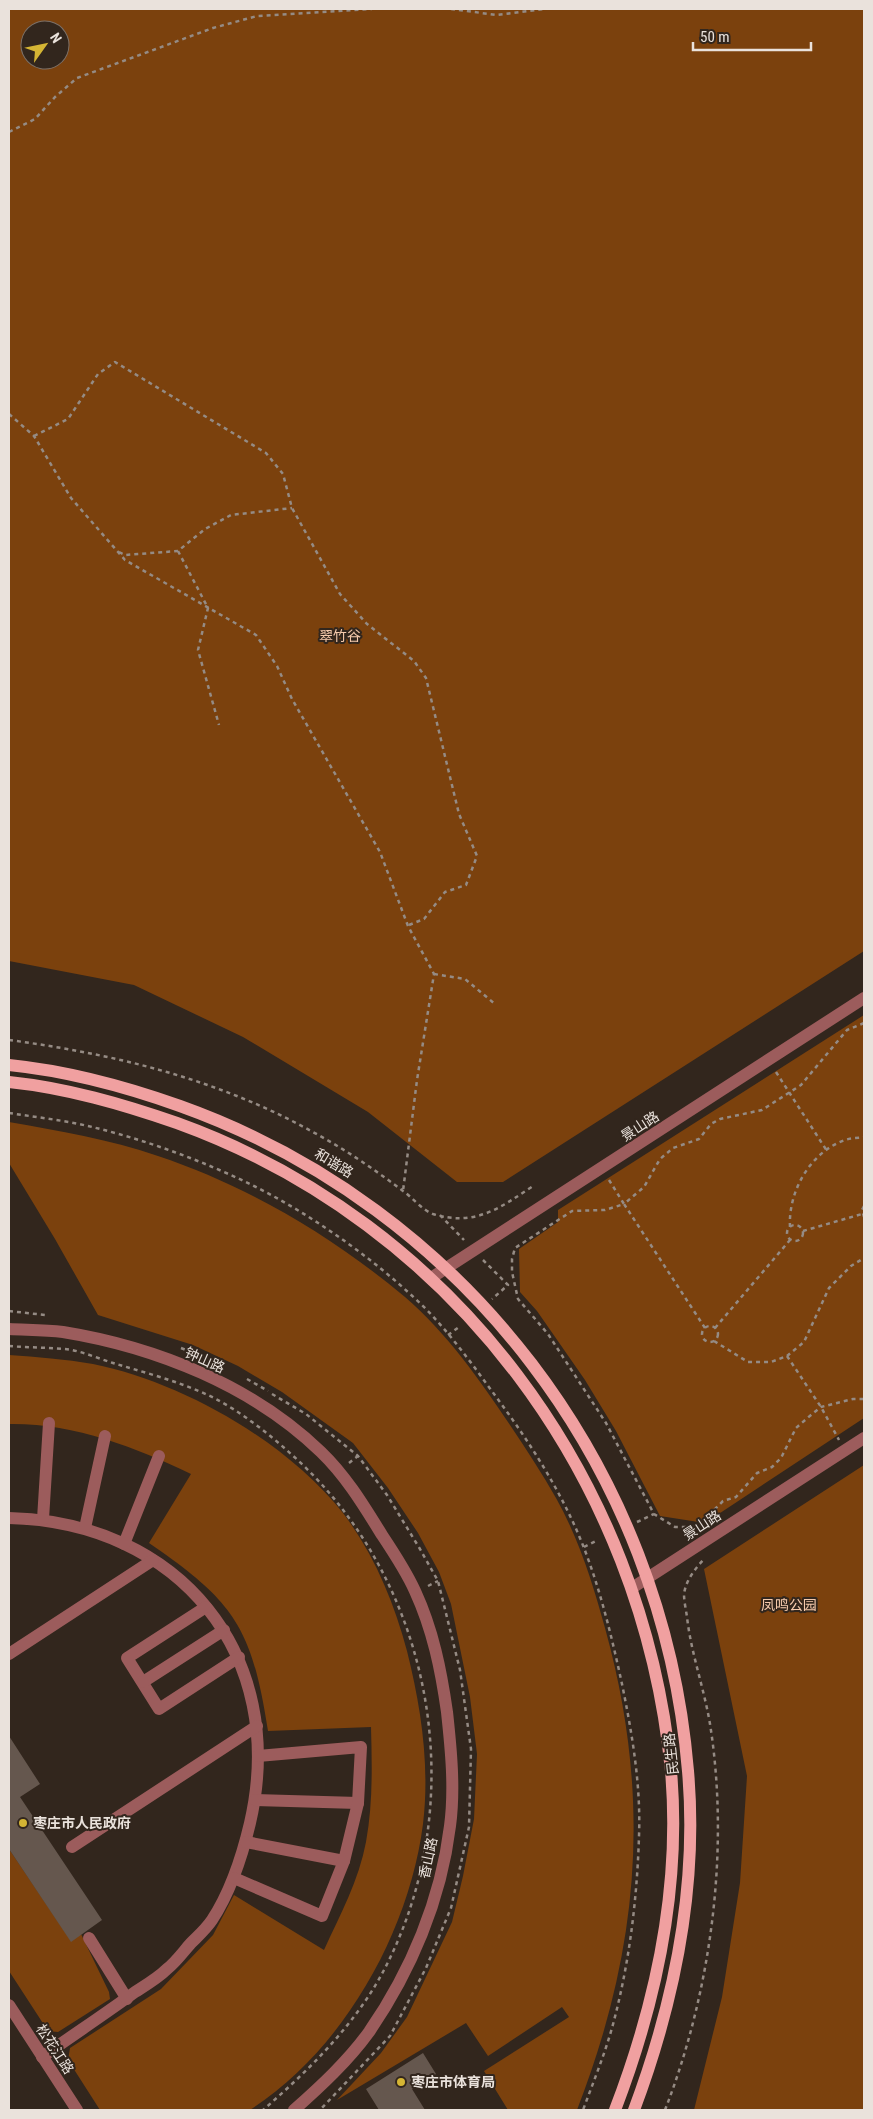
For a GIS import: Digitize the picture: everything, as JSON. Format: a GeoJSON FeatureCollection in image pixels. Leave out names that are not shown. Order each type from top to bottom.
{"type":"FeatureCollection","features":[{"type":"Feature","properties":{"kind":"main road","name":"和谐路"},"geometry":{"type":"LineString","coordinates":[[9,1065],[73,1074],[120,1085],[215,1118],[264,1141],[360,1196],[399,1226],[447,1268],[484,1305],[515,1341],[566,1411]]}},
{"type":"Feature","properties":{"kind":"main road"},"geometry":{"type":"LineString","coordinates":[[9,1082],[115,1102],[208,1134],[257,1157],[350,1211],[388,1239],[431,1278]]}},
{"type":"Feature","properties":{"kind":"main road","name":"民生路"},"geometry":{"type":"LineString","coordinates":[[431,1278],[471,1316],[507,1360],[551,1420],[595,1501],[632,1588],[664,1716],[671,1773],[673,1827],[669,1888],[661,1953],[649,2011],[633,2064],[615,2110]]}},
{"type":"Feature","properties":{"kind":"main road","name":"民生路"},"geometry":{"type":"LineString","coordinates":[[566,1411],[603,1477],[647,1578],[666,1646],[681,1713],[688,1772],[690,1827],[687,1889],[678,1956],[666,2015],[634,2110]]}},
{"type":"Feature","properties":{"kind":"street","name":"景山路"},"geometry":{"type":"LineString","coordinates":[[431,1278],[864,998]]}},
{"type":"Feature","properties":{"kind":"street","name":"钟山路"},"geometry":{"type":"LineString","coordinates":[[9,1329],[62,1332],[140,1349],[213,1378],[278,1416],[322,1452],[354,1490],[406,1572]]}},
{"type":"Feature","properties":{"kind":"street"},"geometry":{"type":"LineString","coordinates":[[43,1519],[49,1423]]}},
{"type":"Feature","properties":{"kind":"street"},"geometry":{"type":"LineString","coordinates":[[85,1528],[105,1436]]}},
{"type":"Feature","properties":{"kind":"street","name":"景山路"},"geometry":{"type":"LineString","coordinates":[[632,1588],[864,1438]]}},
{"type":"Feature","properties":{"kind":"street"},"geometry":{"type":"LineString","coordinates":[[124,1544],[159,1456]]}},
{"type":"Feature","properties":{"kind":"street"},"geometry":{"type":"LineString","coordinates":[[9,1518],[43,1519],[85,1528],[124,1544],[153,1560],[181,1581],[224,1630],[239,1657],[252,1694],[257,1726],[258,1756],[255,1800],[246,1842],[234,1878],[211,1921],[167,1970],[42,2057]]}},
{"type":"Feature","properties":{"kind":"street"},"geometry":{"type":"LineString","coordinates":[[9,1654],[153,1560]]}},
{"type":"Feature","properties":{"kind":"street","name":"香山路"},"geometry":{"type":"LineString","coordinates":[[294,2110],[332,2076],[368,2032],[410,1964],[436,1894],[450,1825],[451,1748],[442,1676],[430,1629],[406,1572]]}},
{"type":"Feature","properties":{"kind":"street"},"geometry":{"type":"LineString","coordinates":[[206,1608],[127,1658],[160,1709],[239,1657]]}},
{"type":"Feature","properties":{"kind":"street"},"geometry":{"type":"LineString","coordinates":[[143,1682],[224,1630]]}},
{"type":"Feature","properties":{"kind":"street"},"geometry":{"type":"LineString","coordinates":[[72,1847],[257,1726]]}},
{"type":"Feature","properties":{"kind":"street"},"geometry":{"type":"LineString","coordinates":[[234,1878],[322,1916],[344,1861],[358,1803],[361,1747],[258,1756]]}},
{"type":"Feature","properties":{"kind":"street"},"geometry":{"type":"LineString","coordinates":[[255,1800],[358,1803]]}},
{"type":"Feature","properties":{"kind":"street"},"geometry":{"type":"LineString","coordinates":[[246,1842],[344,1861]]}},
{"type":"Feature","properties":{"kind":"street"},"geometry":{"type":"LineString","coordinates":[[89,1938],[127,1999]]}},
{"type":"Feature","properties":{"kind":"street","name":"松花江路"},"geometry":{"type":"LineString","coordinates":[[9,2005],[77,2110]]}},
{"type":"Feature","properties":{"kind":"path"},"geometry":{"type":"LineString","coordinates":[[9,132],[36,119],[55,97],[77,78],[213,28],[256,16],[372,9]]}},
{"type":"Feature","properties":{"kind":"path"},"geometry":{"type":"LineString","coordinates":[[451,9],[497,15],[545,9]]}},
{"type":"Feature","properties":{"kind":"path"},"geometry":{"type":"LineString","coordinates":[[34,436],[68,419],[98,374],[115,362],[266,453],[283,474],[292,508],[340,594],[368,624],[414,661],[426,678],[459,814],[477,856],[466,885],[446,892],[424,919],[408,926]]}},
{"type":"Feature","properties":{"kind":"path"},"geometry":{"type":"LineString","coordinates":[[9,414],[34,436],[71,498],[125,560],[256,635],[277,666],[292,699],[380,852],[408,926],[434,974],[417,1080],[403,1191]]}},
{"type":"Feature","properties":{"kind":"path"},"geometry":{"type":"LineString","coordinates":[[116,550],[125,556],[178,551],[205,529],[231,515],[292,508]]}},
{"type":"Feature","properties":{"kind":"path"},"geometry":{"type":"LineString","coordinates":[[178,551],[208,608],[198,650],[219,725]]}},
{"type":"Feature","properties":{"kind":"path"},"geometry":{"type":"LineString","coordinates":[[434,974],[465,979],[495,1004]]}},
{"type":"Feature","properties":{"kind":"path"},"geometry":{"type":"LineString","coordinates":[[864,1023],[847,1030],[801,1085],[762,1110],[720,1119],[710,1124],[699,1139],[673,1148],[660,1159],[644,1187],[624,1204],[605,1210],[572,1211],[515,1248],[512,1272],[518,1299],[548,1334],[606,1423],[654,1514],[674,1527],[697,1527],[723,1501],[736,1497],[757,1473],[772,1467],[781,1458],[796,1428],[821,1407],[853,1399],[864,1399]]}},
{"type":"Feature","properties":{"kind":"path"},"geometry":{"type":"LineString","coordinates":[[9,1040],[59,1046],[129,1061],[199,1081],[311,1131],[403,1191],[431,1213],[457,1217],[478,1217],[498,1210],[534,1186]]}},
{"type":"Feature","properties":{"kind":"path"},"geometry":{"type":"LineString","coordinates":[[769,1060],[827,1151]]}},
{"type":"Feature","properties":{"kind":"path"},"geometry":{"type":"LineString","coordinates":[[9,1113],[88,1126],[170,1151],[251,1185],[338,1237],[426,1309],[473,1366],[524,1436],[546,1472],[570,1518],[596,1583],[614,1645],[636,1766],[640,1833],[636,1895],[627,1961],[612,2029],[583,2110]]}},
{"type":"Feature","properties":{"kind":"path"},"geometry":{"type":"LineString","coordinates":[[804,1231],[802,1239],[796,1242],[790,1240],[787,1235],[798,1185],[811,1165],[827,1151],[844,1140],[864,1137]]}},
{"type":"Feature","properties":{"kind":"path"},"geometry":{"type":"LineString","coordinates":[[602,1168],[705,1328]]}},
{"type":"Feature","properties":{"kind":"path"},"geometry":{"type":"LineString","coordinates":[[804,1231],[863,1215],[864,1206]]}},
{"type":"Feature","properties":{"kind":"path"},"geometry":{"type":"LineString","coordinates":[[790,1227],[796,1225],[804,1231]]}},
{"type":"Feature","properties":{"kind":"path"},"geometry":{"type":"LineString","coordinates":[[705,1328],[715,1328],[790,1240]]}},
{"type":"Feature","properties":{"kind":"path"},"geometry":{"type":"LineString","coordinates":[[705,1328],[702,1332],[703,1338],[707,1342],[714,1341],[748,1362],[771,1362],[787,1356],[804,1342],[829,1288],[852,1266],[864,1258]]}},
{"type":"Feature","properties":{"kind":"path"},"geometry":{"type":"LineString","coordinates":[[714,1341],[717,1336],[715,1328]]}},
{"type":"Feature","properties":{"kind":"path"},"geometry":{"type":"LineString","coordinates":[[9,1346],[74,1350],[147,1373],[214,1398],[270,1435],[322,1484],[360,1532],[387,1577],[412,1644],[424,1698],[431,1751],[431,1816],[419,1875],[404,1922],[384,1970],[357,2011],[324,2052],[263,2110]]}},
{"type":"Feature","properties":{"kind":"path"},"geometry":{"type":"LineString","coordinates":[[787,1356],[821,1407],[845,1451]]}},
{"type":"Feature","properties":{"kind":"path"},"geometry":{"type":"LineString","coordinates":[[690,1638],[684,1594],[693,1570],[706,1557]]}},
{"type":"Feature","properties":{"kind":"green space","name":"翠竹谷"},"geometry":{"type":"Polygon","coordinates":[[[9,9],[864,9],[864,951],[503,1182],[457,1182],[368,1112],[243,1037],[134,985],[9,961],[9,9]]]}},
{"type":"Feature","properties":{"kind":"green space"},"geometry":{"type":"Polygon","coordinates":[[[864,1015],[864,1418],[705,1523],[660,1516],[616,1431],[585,1380],[537,1311],[520,1292],[519,1249],[558,1222],[558,1210],[864,1015]]]}},
{"type":"Feature","properties":{"kind":"green space"},"geometry":{"type":"Polygon","coordinates":[[[9,1122],[121,1145],[191,1168],[224,1182],[288,1215],[348,1253],[405,1297],[448,1341],[499,1408],[551,1489],[578,1546],[605,1628],[620,1691],[629,1752],[633,1812],[632,1872],[626,1931],[615,1990],[598,2049],[577,2110],[508,2110],[484,2071],[569,2017],[562,2007],[488,2056],[466,2023],[337,2100],[381,2053],[407,2017],[452,1922],[463,1876],[474,1819],[477,1754],[470,1697],[451,1604],[439,1572],[418,1533],[388,1488],[353,1443],[282,1392],[238,1366],[193,1345],[98,1315],[9,1163],[9,1122]]]}},
{"type":"Feature","properties":{"kind":"green space"},"geometry":{"type":"Polygon","coordinates":[[[9,1355],[82,1362],[127,1373],[162,1385],[196,1400],[230,1418],[262,1439],[320,1487],[343,1513],[364,1545],[382,1579],[402,1633],[420,1715],[425,1759],[423,1824],[415,1865],[403,1906],[387,1947],[366,1985],[342,2022],[314,2055],[284,2085],[250,2110],[100,2110],[68,2060],[70,2048],[161,1989],[213,1935],[234,1895],[324,1950],[354,1884],[366,1842],[371,1799],[371,1727],[268,1731],[255,1666],[235,1620],[202,1583],[149,1543],[191,1474],[126,1446],[80,1432],[33,1425],[9,1424],[9,1355]]]}},
{"type":"Feature","properties":{"kind":"green space","name":"凤鸣公园"},"geometry":{"type":"Polygon","coordinates":[[[864,1465],[864,2110],[694,2110],[722,1997],[740,1883],[747,1776],[704,1569],[864,1465]]]}},
{"type":"Feature","properties":{"kind":"green space"},"geometry":{"type":"Polygon","coordinates":[[[9,1849],[71,1941],[81,1934],[109,1992],[110,1999],[58,2032],[48,2031],[9,1971],[9,1849]]]}},
{"type":"Feature","properties":{"kind":"building","name":"枣庄市人民政府"},"geometry":{"type":"Polygon","coordinates":[[[9,1736],[40,1784],[20,1797],[102,1920],[71,1942],[9,1849],[9,1736]]]}},
{"type":"Feature","properties":{"kind":"building","name":"枣庄市体育局"},"geometry":{"type":"Polygon","coordinates":[[[423,2053],[436,2074],[412,2089],[425,2110],[379,2110],[366,2089],[423,2053]]]}},
{"type":"Feature","properties":{"kind":"place","name":"枣庄市人民政府"},"geometry":{"type":"Point","coordinates":[23,1823]}},
{"type":"Feature","properties":{"kind":"place","name":"枣庄市体育局"},"geometry":{"type":"Point","coordinates":[401,2082]}}]}
